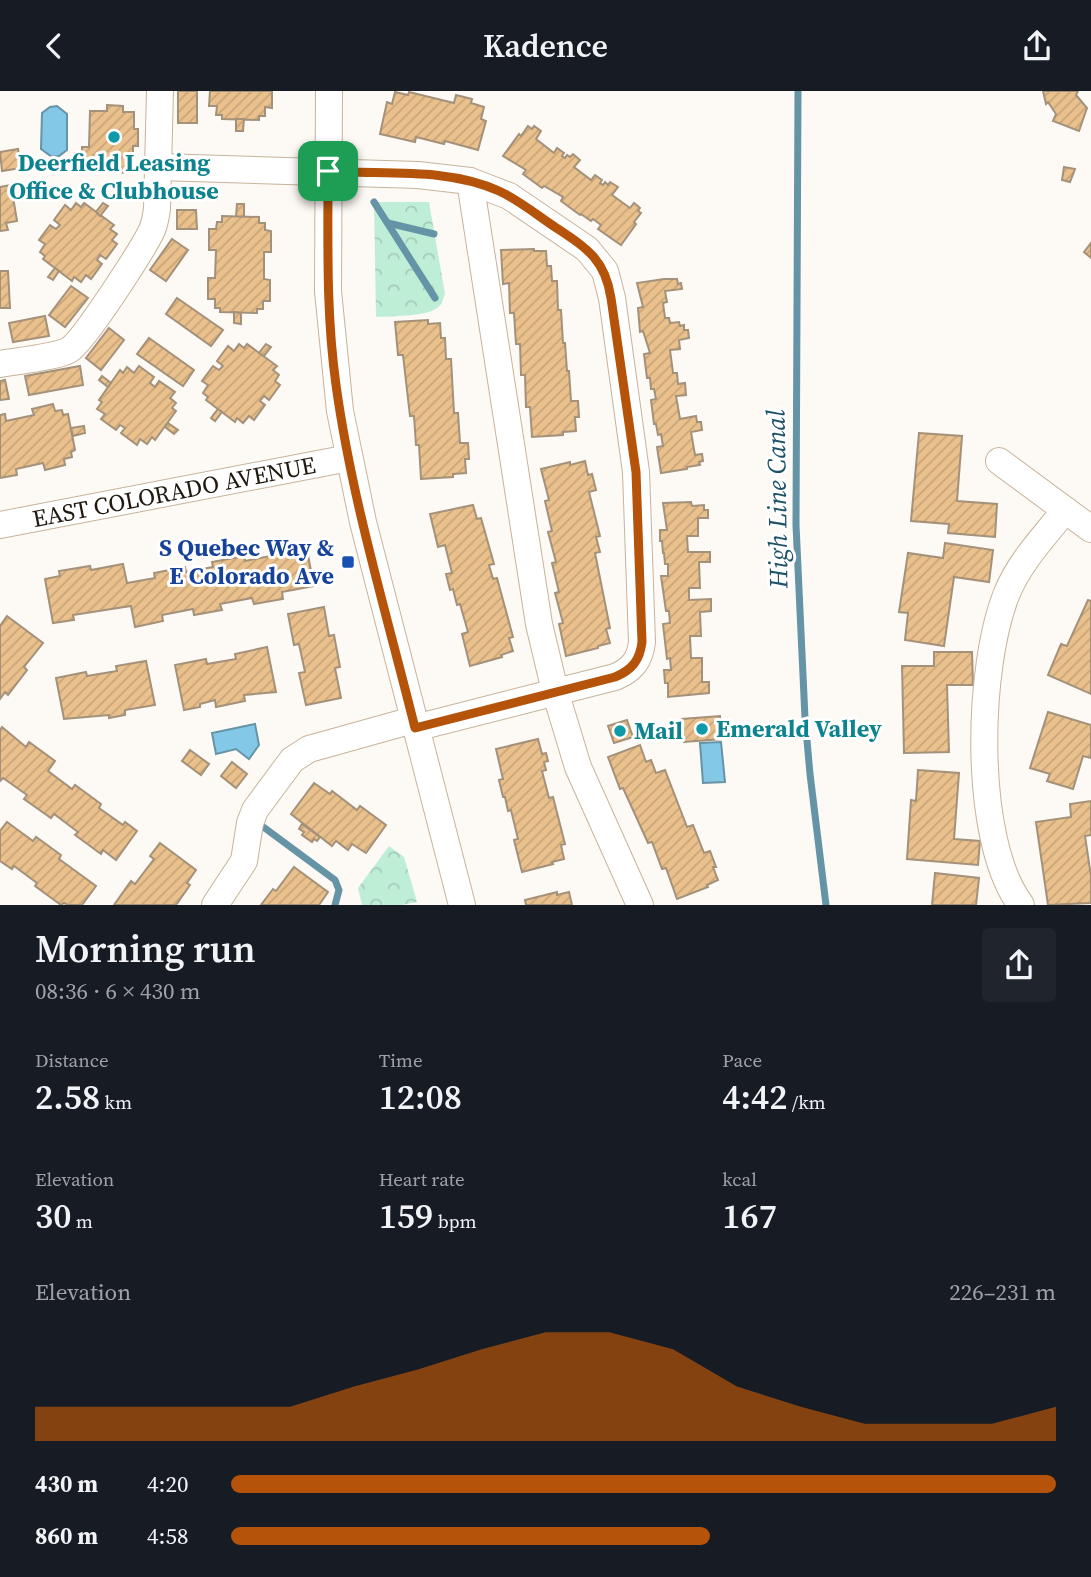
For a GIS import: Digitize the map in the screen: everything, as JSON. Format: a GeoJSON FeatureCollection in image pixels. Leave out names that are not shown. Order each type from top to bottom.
{"type":"FeatureCollection","features":[{"type":"Feature","properties":{"kind":"street"},"geometry":{"type":"LineString","coordinates":[[0,364],[66,352],[82,336],[153,229],[157,209],[160,91]]}},
{"type":"Feature","properties":{"kind":"street"},"geometry":{"type":"LineString","coordinates":[[329,91],[328,271],[332,345],[340,411],[414,724],[462,905]]}},
{"type":"Feature","properties":{"kind":"street"},"geometry":{"type":"LineString","coordinates":[[159,167],[418,175],[470,181],[509,196],[587,250],[605,271],[636,472],[641,651],[632,667],[622,674],[309,749],[296,756],[255,810],[250,823],[244,861],[215,905]]}},
{"type":"Feature","properties":{"kind":"street"},"geometry":{"type":"LineString","coordinates":[[470,181],[533,598],[555,691],[578,767],[640,905]]}},
{"type":"Feature","properties":{"kind":"street","name":"EAST COLORADO AVENUE"},"geometry":{"type":"LineString","coordinates":[[0,525],[349,458]]}},
{"type":"Feature","properties":{"kind":"street"},"geometry":{"type":"LineString","coordinates":[[999,461],[1091,529]]}},
{"type":"Feature","properties":{"kind":"street"},"geometry":{"type":"LineString","coordinates":[[1021,905],[1006,879],[990,816],[985,722],[989,675],[994,632],[1012,582],[1066,510]]}},
{"type":"Feature","properties":{"kind":"green space"},"geometry":{"type":"Polygon","coordinates":[[[374,202],[429,202],[445,294],[440,305],[432,311],[408,316],[376,317],[374,202]]]}},
{"type":"Feature","properties":{"kind":"green space"},"geometry":{"type":"Polygon","coordinates":[[[389,846],[404,857],[417,902],[402,905],[362,905],[358,888],[389,846]]]}},
{"type":"Feature","properties":{"kind":"water"},"geometry":{"type":"Polygon","coordinates":[[[57,106],[67,114],[67,150],[52,157],[41,149],[42,113],[57,106]]]}},
{"type":"Feature","properties":{"kind":"water"},"geometry":{"type":"Polygon","coordinates":[[[255,724],[259,745],[249,759],[236,749],[216,754],[212,733],[255,724]]]}},
{"type":"Feature","properties":{"kind":"water"},"geometry":{"type":"Polygon","coordinates":[[[721,742],[725,782],[703,783],[700,743],[721,742]]]}},
{"type":"Feature","properties":{"kind":"building"},"geometry":{"type":"Polygon","coordinates":[[[178,91],[197,91],[197,123],[178,123],[178,91]]]}},
{"type":"Feature","properties":{"kind":"building"},"geometry":{"type":"Polygon","coordinates":[[[210,91],[272,91],[272,108],[265,107],[265,116],[259,116],[259,120],[222,119],[222,115],[216,115],[217,106],[209,106],[210,91]]]}},
{"type":"Feature","properties":{"kind":"building"},"geometry":{"type":"Polygon","coordinates":[[[1043,91],[1078,91],[1076,95],[1087,108],[1079,131],[1053,121],[1056,114],[1048,102],[1046,104],[1043,91]]]}},
{"type":"Feature","properties":{"kind":"building"},"geometry":{"type":"Polygon","coordinates":[[[395,92],[408,95],[409,92],[454,103],[456,95],[472,99],[471,103],[484,107],[481,119],[486,121],[478,150],[445,141],[444,144],[416,137],[415,142],[380,134],[387,102],[392,104],[395,92]]]}},
{"type":"Feature","properties":{"kind":"building","name":"Deerfield Leasing Office & Clubhouse"},"geometry":{"type":"Polygon","coordinates":[[[107,105],[123,106],[123,112],[134,112],[138,146],[133,146],[133,173],[82,171],[82,166],[77,166],[78,152],[82,152],[82,147],[89,147],[90,111],[107,111],[107,105]]]}},
{"type":"Feature","properties":{"kind":"building"},"geometry":{"type":"Polygon","coordinates":[[[236,119],[244,119],[243,131],[236,131],[236,119]]]}},
{"type":"Feature","properties":{"kind":"building"},"geometry":{"type":"Polygon","coordinates":[[[528,126],[532,129],[534,126],[541,131],[536,139],[554,153],[557,148],[564,153],[562,156],[565,158],[573,154],[580,160],[574,167],[591,180],[595,175],[602,180],[600,183],[603,185],[610,182],[618,187],[612,195],[630,208],[634,203],[640,208],[638,211],[641,213],[634,222],[636,224],[621,245],[598,229],[601,225],[580,215],[561,201],[563,197],[544,186],[542,188],[523,174],[526,170],[503,156],[528,126]]]}},
{"type":"Feature","properties":{"kind":"building"},"geometry":{"type":"Polygon","coordinates":[[[18,149],[21,168],[2,171],[0,152],[18,149]]]}},
{"type":"Feature","properties":{"kind":"building"},"geometry":{"type":"Polygon","coordinates":[[[1064,167],[1075,169],[1070,182],[1062,180],[1064,167]]]}},
{"type":"Feature","properties":{"kind":"building"},"geometry":{"type":"Polygon","coordinates":[[[11,185],[17,221],[6,223],[8,230],[0,231],[0,187],[11,185]]]}},
{"type":"Feature","properties":{"kind":"building"},"geometry":{"type":"Polygon","coordinates":[[[76,203],[81,207],[84,203],[114,225],[110,229],[117,234],[112,240],[117,244],[106,259],[100,255],[97,260],[102,264],[91,279],[86,275],[81,282],[74,277],[72,281],[43,259],[45,256],[40,252],[45,244],[39,240],[50,225],[56,229],[60,225],[54,220],[65,205],[71,210],[76,203]]]}},
{"type":"Feature","properties":{"kind":"building"},"geometry":{"type":"Polygon","coordinates":[[[103,203],[108,206],[100,216],[96,212],[103,203]]]}},
{"type":"Feature","properties":{"kind":"building"},"geometry":{"type":"Polygon","coordinates":[[[237,204],[244,204],[244,217],[236,217],[237,204]]]}},
{"type":"Feature","properties":{"kind":"building"},"geometry":{"type":"Polygon","coordinates":[[[177,210],[196,210],[197,229],[177,229],[177,210]]]}},
{"type":"Feature","properties":{"kind":"building"},"geometry":{"type":"Polygon","coordinates":[[[222,216],[259,217],[259,223],[265,223],[265,230],[271,231],[271,252],[264,252],[264,279],[270,280],[270,301],[263,301],[263,309],[257,309],[257,313],[220,312],[220,308],[215,308],[215,299],[208,299],[208,278],[215,278],[216,250],[209,250],[209,229],[216,229],[217,222],[222,222],[222,216]]]}},
{"type":"Feature","properties":{"kind":"building"},"geometry":{"type":"Polygon","coordinates":[[[172,239],[188,250],[166,281],[150,270],[172,239]]]}},
{"type":"Feature","properties":{"kind":"building"},"geometry":{"type":"Polygon","coordinates":[[[1091,243],[1091,258],[1084,252],[1091,243]]]}},
{"type":"Feature","properties":{"kind":"building"},"geometry":{"type":"Polygon","coordinates":[[[501,250],[546,251],[552,281],[557,281],[558,310],[561,310],[571,401],[578,401],[576,431],[563,432],[563,435],[532,437],[530,407],[526,407],[525,375],[521,375],[520,344],[516,344],[514,313],[510,313],[509,283],[503,284],[501,250]]]}},
{"type":"Feature","properties":{"kind":"building"},"geometry":{"type":"Polygon","coordinates":[[[55,268],[59,271],[53,280],[48,277],[55,268]]]}},
{"type":"Feature","properties":{"kind":"building"},"geometry":{"type":"Polygon","coordinates":[[[0,271],[8,271],[10,308],[0,308],[0,271]]]}},
{"type":"Feature","properties":{"kind":"building"},"geometry":{"type":"Polygon","coordinates":[[[677,279],[678,284],[681,283],[682,289],[665,291],[667,302],[663,303],[665,318],[669,318],[670,323],[679,322],[680,326],[684,325],[684,330],[688,330],[689,338],[679,340],[680,349],[670,350],[673,373],[677,373],[678,384],[685,383],[686,395],[676,396],[680,419],[696,416],[697,422],[701,422],[702,430],[691,432],[695,455],[702,454],[703,461],[699,462],[700,465],[687,469],[661,473],[657,447],[663,446],[661,434],[658,435],[654,424],[651,400],[656,399],[650,378],[647,378],[644,354],[650,353],[643,331],[640,332],[638,308],[643,307],[637,283],[677,279]]]}},
{"type":"Feature","properties":{"kind":"building"},"geometry":{"type":"Polygon","coordinates":[[[71,286],[88,298],[65,327],[49,315],[71,286]]]}},
{"type":"Feature","properties":{"kind":"building"},"geometry":{"type":"Polygon","coordinates":[[[177,298],[223,330],[211,346],[166,314],[177,298]]]}},
{"type":"Feature","properties":{"kind":"building"},"geometry":{"type":"Polygon","coordinates":[[[234,312],[241,313],[241,324],[234,323],[234,312]]]}},
{"type":"Feature","properties":{"kind":"building"},"geometry":{"type":"Polygon","coordinates":[[[45,316],[49,336],[13,342],[9,323],[45,316]]]}},
{"type":"Feature","properties":{"kind":"building"},"geometry":{"type":"Polygon","coordinates":[[[428,320],[428,324],[440,323],[441,338],[445,338],[446,359],[451,359],[454,413],[458,413],[460,443],[468,443],[469,459],[465,459],[466,473],[453,474],[453,477],[421,479],[419,445],[416,445],[414,416],[410,416],[403,355],[398,355],[395,322],[428,320]]]}},
{"type":"Feature","properties":{"kind":"building"},"geometry":{"type":"Polygon","coordinates":[[[109,328],[124,340],[101,370],[86,358],[109,328]]]}},
{"type":"Feature","properties":{"kind":"building"},"geometry":{"type":"Polygon","coordinates":[[[149,338],[194,370],[183,386],[137,354],[149,338]]]}},
{"type":"Feature","properties":{"kind":"building"},"geometry":{"type":"Polygon","coordinates":[[[239,344],[244,348],[247,344],[277,366],[273,370],[279,375],[275,381],[280,385],[269,400],[264,396],[260,401],[265,405],[254,420],[249,416],[243,423],[237,418],[235,422],[206,400],[208,397],[203,393],[208,385],[202,381],[213,366],[219,370],[223,366],[217,361],[228,346],[234,351],[239,344]]]}},
{"type":"Feature","properties":{"kind":"building"},"geometry":{"type":"Polygon","coordinates":[[[266,344],[271,347],[264,356],[259,353],[266,344]]]}},
{"type":"Feature","properties":{"kind":"building"},"geometry":{"type":"Polygon","coordinates":[[[80,366],[83,385],[29,395],[25,376],[80,366]]]}},
{"type":"Feature","properties":{"kind":"building"},"geometry":{"type":"Polygon","coordinates":[[[139,366],[154,377],[150,383],[155,387],[159,381],[175,392],[170,398],[176,403],[172,408],[176,411],[155,440],[152,437],[147,444],[140,439],[137,445],[121,433],[125,428],[120,425],[116,430],[101,419],[105,414],[97,409],[102,402],[99,400],[120,370],[123,373],[127,367],[134,373],[139,366]]]}},
{"type":"Feature","properties":{"kind":"building"},"geometry":{"type":"Polygon","coordinates":[[[102,376],[111,383],[108,387],[99,380],[102,376]]]}},
{"type":"Feature","properties":{"kind":"building"},"geometry":{"type":"Polygon","coordinates":[[[5,380],[9,399],[0,400],[0,381],[5,380]]]}},
{"type":"Feature","properties":{"kind":"building"},"geometry":{"type":"Polygon","coordinates":[[[53,404],[55,411],[62,410],[63,415],[68,414],[75,450],[71,452],[72,457],[64,459],[65,465],[45,470],[43,463],[16,469],[17,475],[0,478],[0,415],[5,414],[6,421],[34,415],[32,409],[53,404]]]}},
{"type":"Feature","properties":{"kind":"building"},"geometry":{"type":"Polygon","coordinates":[[[218,409],[222,412],[215,421],[211,418],[218,409]]]}},
{"type":"Feature","properties":{"kind":"building"},"geometry":{"type":"Polygon","coordinates":[[[168,423],[178,430],[174,434],[165,427],[168,423]]]}},
{"type":"Feature","properties":{"kind":"building"},"geometry":{"type":"Polygon","coordinates":[[[84,426],[85,433],[73,436],[71,428],[84,426]]]}},
{"type":"Feature","properties":{"kind":"building"},"geometry":{"type":"Polygon","coordinates":[[[919,433],[962,436],[957,501],[997,504],[995,537],[948,533],[949,524],[911,521],[919,433]]]}},
{"type":"Feature","properties":{"kind":"building"},"geometry":{"type":"Polygon","coordinates":[[[585,461],[588,475],[592,474],[596,490],[589,492],[600,536],[596,537],[600,552],[595,553],[610,628],[606,629],[610,643],[566,656],[559,624],[563,623],[555,593],[559,592],[552,563],[556,562],[548,532],[552,531],[545,501],[549,500],[541,469],[585,461]]]}},
{"type":"Feature","properties":{"kind":"building"},"geometry":{"type":"Polygon","coordinates":[[[691,502],[692,506],[704,505],[704,510],[708,510],[708,518],[698,518],[698,536],[687,536],[688,552],[710,552],[710,562],[699,562],[700,588],[689,588],[689,600],[711,599],[711,611],[700,612],[701,636],[690,636],[691,658],[702,658],[702,682],[709,682],[709,693],[668,697],[664,670],[671,670],[663,624],[670,623],[661,576],[668,576],[668,564],[665,564],[660,541],[660,530],[667,530],[663,503],[691,502]]]}},
{"type":"Feature","properties":{"kind":"building"},"geometry":{"type":"Polygon","coordinates":[[[473,505],[477,519],[481,518],[494,564],[489,565],[493,579],[497,578],[513,637],[509,638],[513,651],[470,666],[462,634],[468,632],[460,604],[457,605],[453,589],[450,590],[446,574],[452,573],[445,545],[438,547],[430,514],[473,505]]]}},
{"type":"Feature","properties":{"kind":"building"},"geometry":{"type":"Polygon","coordinates":[[[945,543],[993,550],[989,582],[954,577],[944,646],[905,640],[908,613],[899,612],[908,553],[943,558],[945,543]]]}},
{"type":"Feature","properties":{"kind":"building"},"geometry":{"type":"Polygon","coordinates":[[[306,545],[314,586],[282,592],[283,599],[254,604],[252,598],[220,604],[222,610],[194,615],[193,609],[162,615],[163,621],[135,627],[131,606],[73,615],[74,620],[53,623],[45,579],[60,576],[59,571],[90,566],[91,570],[123,564],[127,583],[155,578],[154,573],[185,567],[186,572],[213,567],[212,562],[244,556],[245,561],[275,555],[274,550],[306,545]]]}},
{"type":"Feature","properties":{"kind":"building"},"geometry":{"type":"Polygon","coordinates":[[[1088,600],[1091,601],[1091,694],[1048,675],[1061,644],[1067,646],[1088,600]]]}},
{"type":"Feature","properties":{"kind":"building"},"geometry":{"type":"Polygon","coordinates":[[[324,607],[329,636],[334,635],[340,667],[335,668],[341,698],[306,705],[299,673],[305,672],[299,644],[294,645],[288,614],[324,607]]]}},
{"type":"Feature","properties":{"kind":"building"},"geometry":{"type":"Polygon","coordinates":[[[7,616],[43,643],[24,667],[27,670],[8,695],[5,692],[0,699],[0,626],[7,616]]]}},
{"type":"Feature","properties":{"kind":"building"},"geometry":{"type":"Polygon","coordinates":[[[267,647],[276,692],[244,695],[245,701],[216,707],[215,700],[184,710],[175,665],[206,659],[207,664],[236,659],[235,654],[267,647]]]}},
{"type":"Feature","properties":{"kind":"building"},"geometry":{"type":"Polygon","coordinates":[[[934,652],[972,652],[973,685],[947,685],[949,752],[904,753],[902,666],[934,666],[934,652]]]}},
{"type":"Feature","properties":{"kind":"building"},"geometry":{"type":"Polygon","coordinates":[[[146,661],[155,705],[125,710],[125,715],[109,718],[109,715],[64,719],[56,678],[86,672],[87,676],[117,671],[116,666],[146,661]]]}},
{"type":"Feature","properties":{"kind":"building"},"geometry":{"type":"Polygon","coordinates":[[[1048,712],[1091,725],[1091,758],[1083,756],[1073,789],[1047,781],[1050,774],[1030,768],[1048,712]]]}},
{"type":"Feature","properties":{"kind":"building","name":"Emerald Valley"},"geometry":{"type":"Polygon","coordinates":[[[720,716],[722,739],[684,742],[682,719],[720,716]]]}},
{"type":"Feature","properties":{"kind":"building","name":"Mail"},"geometry":{"type":"Polygon","coordinates":[[[627,720],[633,737],[614,743],[608,726],[627,720]]]}},
{"type":"Feature","properties":{"kind":"building"},"geometry":{"type":"Polygon","coordinates":[[[2,727],[26,747],[29,742],[55,761],[48,771],[72,789],[75,785],[101,804],[99,808],[123,825],[125,822],[137,831],[116,860],[103,850],[101,854],[75,835],[78,832],[54,814],[51,818],[24,799],[27,795],[3,778],[0,781],[2,727]]]}},
{"type":"Feature","properties":{"kind":"building"},"geometry":{"type":"Polygon","coordinates":[[[538,739],[542,754],[546,753],[548,761],[544,762],[546,770],[542,771],[549,798],[553,797],[565,844],[561,845],[564,859],[522,872],[514,840],[518,839],[511,810],[508,811],[499,780],[503,779],[496,749],[538,739]]]}},
{"type":"Feature","properties":{"kind":"building"},"geometry":{"type":"Polygon","coordinates":[[[640,745],[646,762],[651,760],[656,773],[665,770],[687,827],[693,825],[704,853],[710,851],[716,867],[713,867],[718,880],[707,885],[708,887],[677,899],[666,868],[662,869],[652,842],[648,843],[623,788],[620,789],[608,757],[640,745]]]}},
{"type":"Feature","properties":{"kind":"building"},"geometry":{"type":"Polygon","coordinates":[[[190,750],[209,764],[201,775],[182,761],[190,750]]]}},
{"type":"Feature","properties":{"kind":"building"},"geometry":{"type":"Polygon","coordinates":[[[232,762],[247,774],[236,788],[221,776],[232,762]]]}},
{"type":"Feature","properties":{"kind":"building"},"geometry":{"type":"Polygon","coordinates":[[[918,770],[959,773],[954,839],[980,841],[978,865],[907,859],[911,800],[916,801],[918,770]]]}},
{"type":"Feature","properties":{"kind":"building"},"geometry":{"type":"Polygon","coordinates":[[[314,783],[330,794],[332,791],[357,810],[360,806],[386,825],[366,853],[352,844],[348,850],[336,841],[332,846],[291,814],[314,783]]]}},
{"type":"Feature","properties":{"kind":"building"},"geometry":{"type":"Polygon","coordinates":[[[1091,801],[1091,835],[1085,836],[1091,876],[1091,903],[1048,905],[1036,822],[1071,817],[1070,804],[1091,801]]]}},
{"type":"Feature","properties":{"kind":"building"},"geometry":{"type":"Polygon","coordinates":[[[7,822],[33,841],[36,837],[61,855],[59,859],[96,886],[82,905],[61,905],[14,866],[12,869],[0,861],[0,831],[7,822]]]}},
{"type":"Feature","properties":{"kind":"building"},"geometry":{"type":"Polygon","coordinates":[[[302,824],[320,837],[317,841],[314,839],[312,842],[302,835],[304,832],[299,829],[302,824]]]}},
{"type":"Feature","properties":{"kind":"building"},"geometry":{"type":"Polygon","coordinates":[[[160,843],[196,870],[187,883],[190,885],[176,905],[114,905],[131,881],[135,884],[154,859],[150,856],[160,843]]]}},
{"type":"Feature","properties":{"kind":"building"},"geometry":{"type":"Polygon","coordinates":[[[294,867],[328,892],[319,905],[261,905],[273,889],[276,891],[294,867]]]}},
{"type":"Feature","properties":{"kind":"building"},"geometry":{"type":"Polygon","coordinates":[[[935,873],[979,878],[976,905],[932,905],[935,873]]]}},
{"type":"Feature","properties":{"kind":"building"},"geometry":{"type":"Polygon","coordinates":[[[557,892],[557,895],[569,892],[572,905],[526,905],[525,900],[557,892]]]}},
{"type":"Feature","properties":{"kind":"waterway","name":"High Line Canal"},"geometry":{"type":"LineString","coordinates":[[798,91],[796,525],[805,718],[826,905]]}},
{"type":"Feature","properties":{"kind":"waterway"},"geometry":{"type":"LineString","coordinates":[[374,202],[435,298]]}},
{"type":"Feature","properties":{"kind":"waterway"},"geometry":{"type":"LineString","coordinates":[[388,223],[434,234]]}},
{"type":"Feature","properties":{"kind":"waterway"},"geometry":{"type":"LineString","coordinates":[[262,826],[335,880],[339,890],[335,905]]}},
{"type":"Feature","properties":{"kind":"place","name":"Deerfield Leasing Office & Clubhouse"},"geometry":{"type":"Point","coordinates":[114,137]}},
{"type":"Feature","properties":{"kind":"place","name":"S Quebec Way & E Colorado Ave"},"geometry":{"type":"Point","coordinates":[348,562]}},
{"type":"Feature","properties":{"kind":"place","name":"Emerald Valley"},"geometry":{"type":"Point","coordinates":[702,729]}},
{"type":"Feature","properties":{"kind":"place","name":"Mail"},"geometry":{"type":"Point","coordinates":[620,731]}},
{"type":"Feature","properties":{"kind":"route"},"geometry":{"type":"LineString","coordinates":[[328,171],[438,177],[470,181],[496,189],[579,243],[595,256],[605,271],[609,282],[635,459],[638,498],[642,642],[638,660],[628,671],[615,677],[415,728],[363,522],[340,411],[328,291],[328,171]]}}]}
